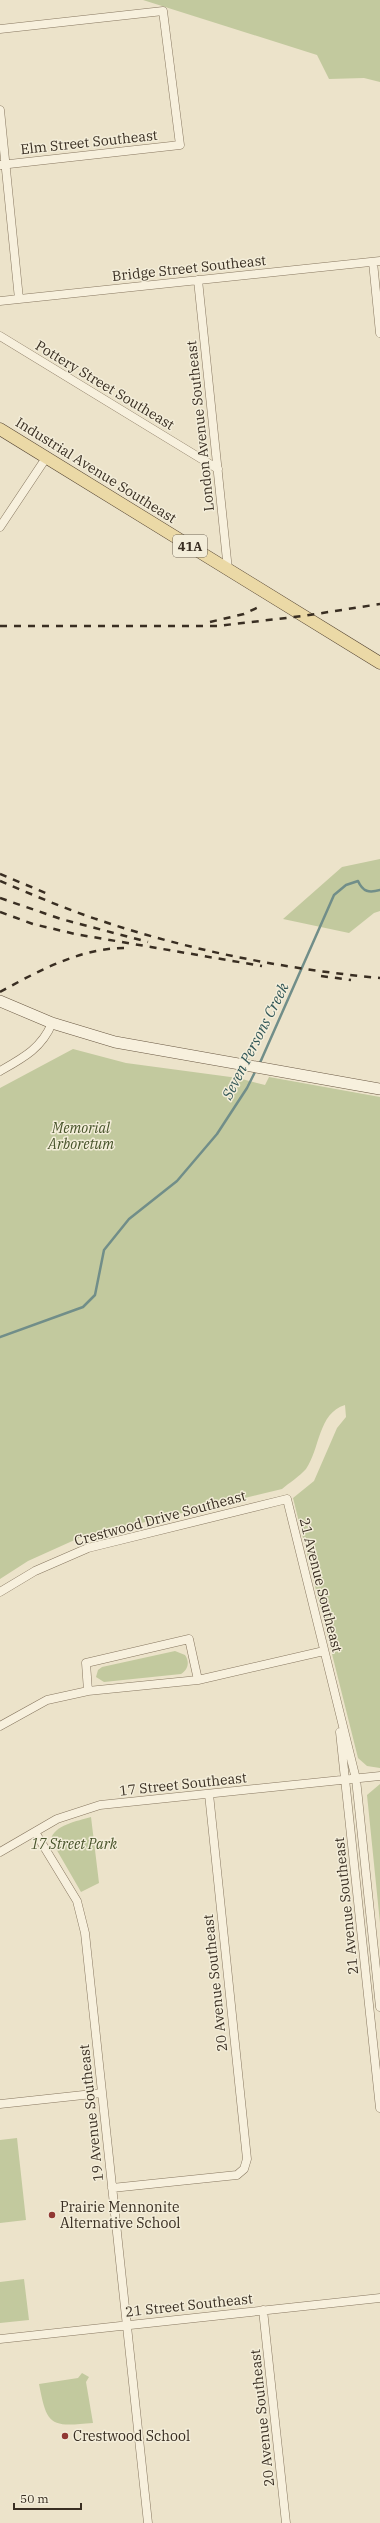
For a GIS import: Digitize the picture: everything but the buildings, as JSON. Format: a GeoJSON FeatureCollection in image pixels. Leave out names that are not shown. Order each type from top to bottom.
{"type":"FeatureCollection","features":[{"type":"Feature","properties":{"kind":"main road","name":"Industrial Avenue Southeast"},"geometry":{"type":"LineString","coordinates":[[0,429],[380,663]]}},
{"type":"Feature","properties":{"kind":"street","name":"Elm Street Southeast"},"geometry":{"type":"LineString","coordinates":[[0,29],[163,11],[180,145],[3,164]]}},
{"type":"Feature","properties":{"kind":"street"},"geometry":{"type":"LineString","coordinates":[[0,110],[3,164],[19,299]]}},
{"type":"Feature","properties":{"kind":"street"},"geometry":{"type":"LineString","coordinates":[[376,262],[380,333]]}},
{"type":"Feature","properties":{"kind":"street","name":"Bridge Street Southeast"},"geometry":{"type":"LineString","coordinates":[[0,301],[376,262]]}},
{"type":"Feature","properties":{"kind":"street","name":"London Avenue Southeast"},"geometry":{"type":"LineString","coordinates":[[198,280],[228,570]]}},
{"type":"Feature","properties":{"kind":"street","name":"Pottery Street Southeast"},"geometry":{"type":"LineString","coordinates":[[0,336],[218,469]]}},
{"type":"Feature","properties":{"kind":"street"},"geometry":{"type":"LineString","coordinates":[[0,527],[46,458]]}},
{"type":"Feature","properties":{"kind":"street"},"geometry":{"type":"LineString","coordinates":[[0,1001],[52,1023],[114,1042],[165,1053],[276,1070],[380,1090]]}},
{"type":"Feature","properties":{"kind":"street"},"geometry":{"type":"LineString","coordinates":[[0,1072],[36,1049],[45,1039],[52,1023]]}},
{"type":"Feature","properties":{"kind":"street","name":"Crestwood Drive Southeast"},"geometry":{"type":"LineString","coordinates":[[0,1592],[34,1571],[88,1548],[286,1499]]}},
{"type":"Feature","properties":{"kind":"street","name":"21 Avenue Southeast"},"geometry":{"type":"LineString","coordinates":[[286,1499],[356,1778],[380,2007]]}},
{"type":"Feature","properties":{"kind":"street"},"geometry":{"type":"LineString","coordinates":[[88,1690],[86,1663],[189,1640],[198,1680]]}},
{"type":"Feature","properties":{"kind":"street"},"geometry":{"type":"LineString","coordinates":[[0,1726],[47,1700],[88,1690],[198,1680],[324,1651]]}},
{"type":"Feature","properties":{"kind":"street","name":"21 Avenue Southeast"},"geometry":{"type":"LineString","coordinates":[[336,1701],[380,2108]]}},
{"type":"Feature","properties":{"kind":"street","name":"17 Street Southeast"},"geometry":{"type":"LineString","coordinates":[[0,1852],[57,1819],[100,1805],[380,1776]]}},
{"type":"Feature","properties":{"kind":"street","name":"20 Avenue Southeast"},"geometry":{"type":"LineString","coordinates":[[112,2188],[237,2175],[244,2169],[247,2159],[209,1794]]}},
{"type":"Feature","properties":{"kind":"street","name":"19 Avenue Southeast"},"geometry":{"type":"LineString","coordinates":[[35,1832],[77,1901],[82,1917],[148,2523]]}},
{"type":"Feature","properties":{"kind":"street"},"geometry":{"type":"LineString","coordinates":[[0,2104],[102,2093]]}},
{"type":"Feature","properties":{"kind":"street","name":"21 Street Southeast"},"geometry":{"type":"LineString","coordinates":[[0,2339],[380,2298]]}},
{"type":"Feature","properties":{"kind":"street","name":"20 Avenue Southeast"},"geometry":{"type":"LineString","coordinates":[[264,2310],[286,2523]]}},
{"type":"Feature","properties":{"kind":"green space"},"geometry":{"type":"Polygon","coordinates":[[[143,0],[380,0],[380,82],[364,78],[329,79],[317,55],[143,0]]]}},
{"type":"Feature","properties":{"kind":"green space"},"geometry":{"type":"Polygon","coordinates":[[[380,859],[380,911],[374,913],[349,933],[283,919],[342,867],[380,859]]]}},
{"type":"Feature","properties":{"kind":"green space","name":"Memorial Arboretum"},"geometry":{"type":"Polygon","coordinates":[[[73,1049],[126,1063],[238,1078],[265,1085],[269,1077],[380,1097],[380,1768],[367,1766],[358,1758],[293,1498],[314,1481],[337,1428],[346,1417],[345,1405],[336,1409],[324,1423],[311,1461],[306,1469],[282,1489],[79,1538],[28,1561],[0,1579],[0,1088],[73,1049]]]}},
{"type":"Feature","properties":{"kind":"green space"},"geometry":{"type":"Polygon","coordinates":[[[175,1651],[185,1655],[188,1663],[187,1668],[181,1674],[104,1682],[96,1677],[98,1670],[102,1667],[175,1651]]]}},
{"type":"Feature","properties":{"kind":"green space"},"geometry":{"type":"Polygon","coordinates":[[[380,1784],[380,1923],[367,1795],[380,1784]]]}},
{"type":"Feature","properties":{"kind":"green space","name":"17 Street Park"},"geometry":{"type":"Polygon","coordinates":[[[91,1817],[99,1883],[81,1892],[51,1840],[56,1831],[61,1827],[91,1817]]]}},
{"type":"Feature","properties":{"kind":"green space"},"geometry":{"type":"Polygon","coordinates":[[[17,2138],[26,2220],[0,2223],[0,2140],[17,2138]]]}},
{"type":"Feature","properties":{"kind":"green space"},"geometry":{"type":"Polygon","coordinates":[[[24,2279],[29,2320],[0,2323],[0,2282],[24,2279]]]}},
{"type":"Feature","properties":{"kind":"green space"},"geometry":{"type":"Polygon","coordinates":[[[82,2373],[89,2377],[86,2382],[93,2423],[68,2424],[53,2421],[48,2416],[39,2384],[78,2378],[82,2373]]]}},
{"type":"Feature","properties":{"kind":"waterway","name":"Seven Persons Creek"},"geometry":{"type":"LineString","coordinates":[[259,1065],[334,895],[346,885],[358,881],[367,891],[380,890]]}},
{"type":"Feature","properties":{"kind":"waterway","name":"Seven Persons Creek"},"geometry":{"type":"LineString","coordinates":[[0,1337],[83,1307],[95,1295],[104,1250],[129,1219],[177,1181],[217,1134],[247,1088],[256,1070]]}},
{"type":"Feature","properties":{"kind":"railway"},"geometry":{"type":"LineString","coordinates":[[0,626],[217,626],[303,616],[380,604]]}},
{"type":"Feature","properties":{"kind":"railway"},"geometry":{"type":"LineString","coordinates":[[210,622],[244,614],[263,605]]}},
{"type":"Feature","properties":{"kind":"railway"},"geometry":{"type":"LineString","coordinates":[[0,874],[48,894]]}},
{"type":"Feature","properties":{"kind":"railway"},"geometry":{"type":"LineString","coordinates":[[0,881],[84,915],[165,940],[272,964],[380,978]]}},
{"type":"Feature","properties":{"kind":"railway"},"geometry":{"type":"LineString","coordinates":[[0,898],[61,919],[148,942]]}},
{"type":"Feature","properties":{"kind":"railway"},"geometry":{"type":"LineString","coordinates":[[0,912],[33,924],[75,934],[262,966]]}},
{"type":"Feature","properties":{"kind":"railway"},"geometry":{"type":"LineString","coordinates":[[0,992],[47,968],[79,955],[114,948],[131,948]]}},
{"type":"Feature","properties":{"kind":"railway"},"geometry":{"type":"LineString","coordinates":[[321,976],[351,980]]}},
{"type":"Feature","properties":{"kind":"place","name":"Prairie Mennonite Alternative School"},"geometry":{"type":"Point","coordinates":[52,2215]}},
{"type":"Feature","properties":{"kind":"place","name":"Crestwood School"},"geometry":{"type":"Point","coordinates":[65,2436]}}]}
